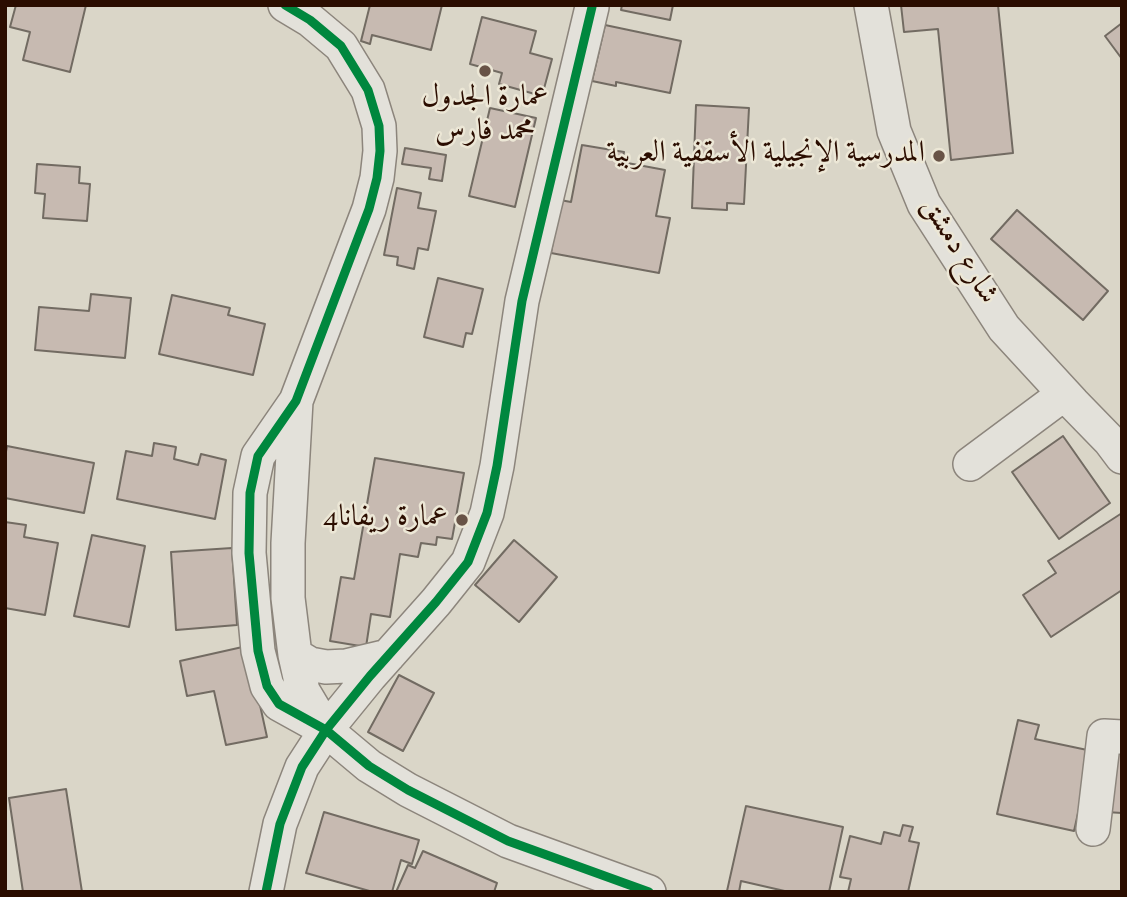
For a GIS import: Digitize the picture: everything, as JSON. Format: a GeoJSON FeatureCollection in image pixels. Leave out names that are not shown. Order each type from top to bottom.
{"type":"FeatureCollection","features":[{"type":"Feature","properties":{"kind":"street"},"geometry":{"type":"LineString","coordinates":[[285,5],[310,20],[341,46],[368,90],[379,126],[380,151],[369,209],[296,401],[258,456],[250,494],[249,553],[258,651],[267,686],[279,704],[326,730],[369,766],[408,790],[508,841],[649,892]]}},
{"type":"Feature","properties":{"kind":"street","name":"شارع دمشق"},"geometry":{"type":"LineString","coordinates":[[871,5],[894,131],[925,204],[1004,327],[1122,457]]}},
{"type":"Feature","properties":{"kind":"street"},"geometry":{"type":"LineString","coordinates":[[266,892],[280,824],[302,766],[326,730],[468,562],[487,513],[497,466],[522,301],[590,6]]}},
{"type":"Feature","properties":{"kind":"street"},"geometry":{"type":"LineString","coordinates":[[970,464],[1064,394]]}},
{"type":"Feature","properties":{"kind":"street"},"geometry":{"type":"LineString","coordinates":[[296,401],[288,543],[288,598],[295,655],[303,691],[326,730]]}},
{"type":"Feature","properties":{"kind":"street"},"geometry":{"type":"LineString","coordinates":[[295,655],[310,664],[326,667],[346,666],[388,656]]}},
{"type":"Feature","properties":{"kind":"street"},"geometry":{"type":"LineString","coordinates":[[1093,829],[1104,737],[1122,737]]}},
{"type":"Feature","properties":{"kind":"building"},"geometry":{"type":"Polygon","coordinates":[[[16,5],[86,5],[70,72],[23,60],[30,32],[10,27],[16,5]]]}},
{"type":"Feature","properties":{"kind":"building"},"geometry":{"type":"Polygon","coordinates":[[[370,5],[442,5],[431,50],[372,35],[370,44],[361,41],[370,5]]]}},
{"type":"Feature","properties":{"kind":"building"},"geometry":{"type":"Polygon","coordinates":[[[622,5],[673,5],[670,20],[621,10],[622,5]]]}},
{"type":"Feature","properties":{"kind":"building"},"geometry":{"type":"Polygon","coordinates":[[[901,5],[998,5],[1013,153],[951,160],[938,29],[904,32],[901,5]]]}},
{"type":"Feature","properties":{"kind":"building"},"geometry":{"type":"Polygon","coordinates":[[[482,17],[536,31],[530,53],[552,59],[542,96],[499,84],[502,73],[470,64],[482,17]]]}},
{"type":"Feature","properties":{"kind":"building"},"geometry":{"type":"Polygon","coordinates":[[[1122,23],[1122,59],[1105,36],[1122,23]]]}},
{"type":"Feature","properties":{"kind":"building"},"geometry":{"type":"Polygon","coordinates":[[[605,25],[681,41],[670,93],[616,82],[616,86],[592,81],[605,25]]]}},
{"type":"Feature","properties":{"kind":"building"},"geometry":{"type":"Polygon","coordinates":[[[696,105],[749,108],[744,204],[727,203],[727,210],[692,208],[696,105]]]}},
{"type":"Feature","properties":{"kind":"building"},"geometry":{"type":"Polygon","coordinates":[[[490,108],[536,118],[515,207],[469,196],[490,108]]]}},
{"type":"Feature","properties":{"kind":"building"},"geometry":{"type":"Polygon","coordinates":[[[582,145],[624,152],[622,162],[665,170],[656,216],[670,218],[659,273],[551,253],[560,200],[571,202],[582,145]]]}},
{"type":"Feature","properties":{"kind":"building"},"geometry":{"type":"Polygon","coordinates":[[[405,148],[446,155],[442,181],[429,179],[431,168],[402,164],[405,148]]]}},
{"type":"Feature","properties":{"kind":"building"},"geometry":{"type":"Polygon","coordinates":[[[37,164],[80,167],[79,183],[90,184],[87,221],[43,218],[45,194],[35,193],[37,164]]]}},
{"type":"Feature","properties":{"kind":"building"},"geometry":{"type":"Polygon","coordinates":[[[397,188],[421,193],[418,208],[436,211],[428,250],[418,248],[414,269],[397,265],[398,257],[384,255],[397,188]]]}},
{"type":"Feature","properties":{"kind":"building"},"geometry":{"type":"Polygon","coordinates":[[[1017,210],[1108,291],[1083,320],[991,239],[1017,210]]]}},
{"type":"Feature","properties":{"kind":"building"},"geometry":{"type":"Polygon","coordinates":[[[438,278],[483,289],[472,334],[466,333],[463,347],[424,337],[438,278]]]}},
{"type":"Feature","properties":{"kind":"building"},"geometry":{"type":"Polygon","coordinates":[[[91,294],[131,298],[125,358],[35,350],[39,307],[89,311],[91,294]]]}},
{"type":"Feature","properties":{"kind":"building"},"geometry":{"type":"Polygon","coordinates":[[[172,295],[230,308],[228,315],[265,324],[253,375],[159,354],[172,295]]]}},
{"type":"Feature","properties":{"kind":"building"},"geometry":{"type":"Polygon","coordinates":[[[1063,436],[1110,503],[1059,539],[1012,472],[1063,436]]]}},
{"type":"Feature","properties":{"kind":"building"},"geometry":{"type":"Polygon","coordinates":[[[154,443],[176,447],[174,459],[198,465],[201,454],[226,460],[215,519],[117,499],[126,451],[152,456],[154,443]]]}},
{"type":"Feature","properties":{"kind":"building"},"geometry":{"type":"Polygon","coordinates":[[[7,446],[94,463],[84,513],[5,498],[7,446]]]}},
{"type":"Feature","properties":{"kind":"building"},"geometry":{"type":"Polygon","coordinates":[[[375,458],[464,473],[452,539],[437,537],[436,545],[421,543],[418,557],[400,554],[390,617],[371,614],[366,647],[330,641],[341,577],[354,579],[375,458]]]}},
{"type":"Feature","properties":{"kind":"building"},"geometry":{"type":"Polygon","coordinates":[[[1122,513],[1122,590],[1051,637],[1023,595],[1056,573],[1048,561],[1122,513]]]}},
{"type":"Feature","properties":{"kind":"building"},"geometry":{"type":"Polygon","coordinates":[[[5,522],[26,525],[24,537],[58,543],[45,615],[5,608],[5,522]]]}},
{"type":"Feature","properties":{"kind":"building"},"geometry":{"type":"Polygon","coordinates":[[[92,535],[145,546],[129,627],[74,616],[92,535]]]}},
{"type":"Feature","properties":{"kind":"building"},"geometry":{"type":"Polygon","coordinates":[[[514,540],[557,577],[519,622],[475,585],[514,540]]]}},
{"type":"Feature","properties":{"kind":"building"},"geometry":{"type":"Polygon","coordinates":[[[232,548],[237,625],[176,630],[171,552],[232,548]]]}},
{"type":"Feature","properties":{"kind":"building"},"geometry":{"type":"Polygon","coordinates":[[[247,646],[267,737],[226,745],[214,691],[187,696],[180,661],[247,646]]]}},
{"type":"Feature","properties":{"kind":"building"},"geometry":{"type":"Polygon","coordinates":[[[399,675],[434,693],[403,751],[368,732],[399,675]]]}},
{"type":"Feature","properties":{"kind":"building"},"geometry":{"type":"Polygon","coordinates":[[[1018,720],[1039,725],[1035,739],[1092,751],[1074,831],[997,814],[1018,720]]]}},
{"type":"Feature","properties":{"kind":"building"},"geometry":{"type":"Polygon","coordinates":[[[1121,746],[1122,813],[1106,812],[1111,755],[1121,746]]]}},
{"type":"Feature","properties":{"kind":"building"},"geometry":{"type":"Polygon","coordinates":[[[66,789],[82,892],[23,892],[9,798],[66,789]]]}},
{"type":"Feature","properties":{"kind":"building"},"geometry":{"type":"Polygon","coordinates":[[[746,806],[843,827],[829,892],[789,892],[741,881],[739,892],[727,891],[746,806]]]}},
{"type":"Feature","properties":{"kind":"building"},"geometry":{"type":"Polygon","coordinates":[[[324,812],[419,840],[412,864],[401,860],[392,892],[373,892],[306,873],[324,812]]]}},
{"type":"Feature","properties":{"kind":"building"},"geometry":{"type":"Polygon","coordinates":[[[903,825],[913,827],[909,841],[919,843],[908,892],[848,892],[851,879],[840,877],[850,836],[881,844],[884,832],[900,836],[903,825]]]}},
{"type":"Feature","properties":{"kind":"building"},"geometry":{"type":"Polygon","coordinates":[[[423,851],[497,883],[494,892],[396,892],[408,865],[415,868],[423,851]]]}},
{"type":"Feature","properties":{"kind":"cycle path"},"geometry":{"type":"LineString","coordinates":[[285,5],[310,20],[341,46],[368,90],[379,126],[380,151],[369,209],[296,401],[258,456],[250,493],[249,553],[258,651],[267,686],[279,704],[326,730],[369,766],[408,790],[508,841],[649,892]]}},
{"type":"Feature","properties":{"kind":"cycle path"},"geometry":{"type":"LineString","coordinates":[[266,892],[280,824],[302,767],[326,730],[468,562],[487,513],[497,466],[522,301],[592,7]]}},
{"type":"Feature","properties":{"kind":"place","name":"عمارة الجدول محمد فارس"},"geometry":{"type":"Point","coordinates":[485,71]}},
{"type":"Feature","properties":{"kind":"place","name":"المدرسية الإنجيلية الأسقفية العربية"},"geometry":{"type":"Point","coordinates":[939,156]}},
{"type":"Feature","properties":{"kind":"place","name":"عمارة ريفانا4"},"geometry":{"type":"Point","coordinates":[462,520]}}]}
